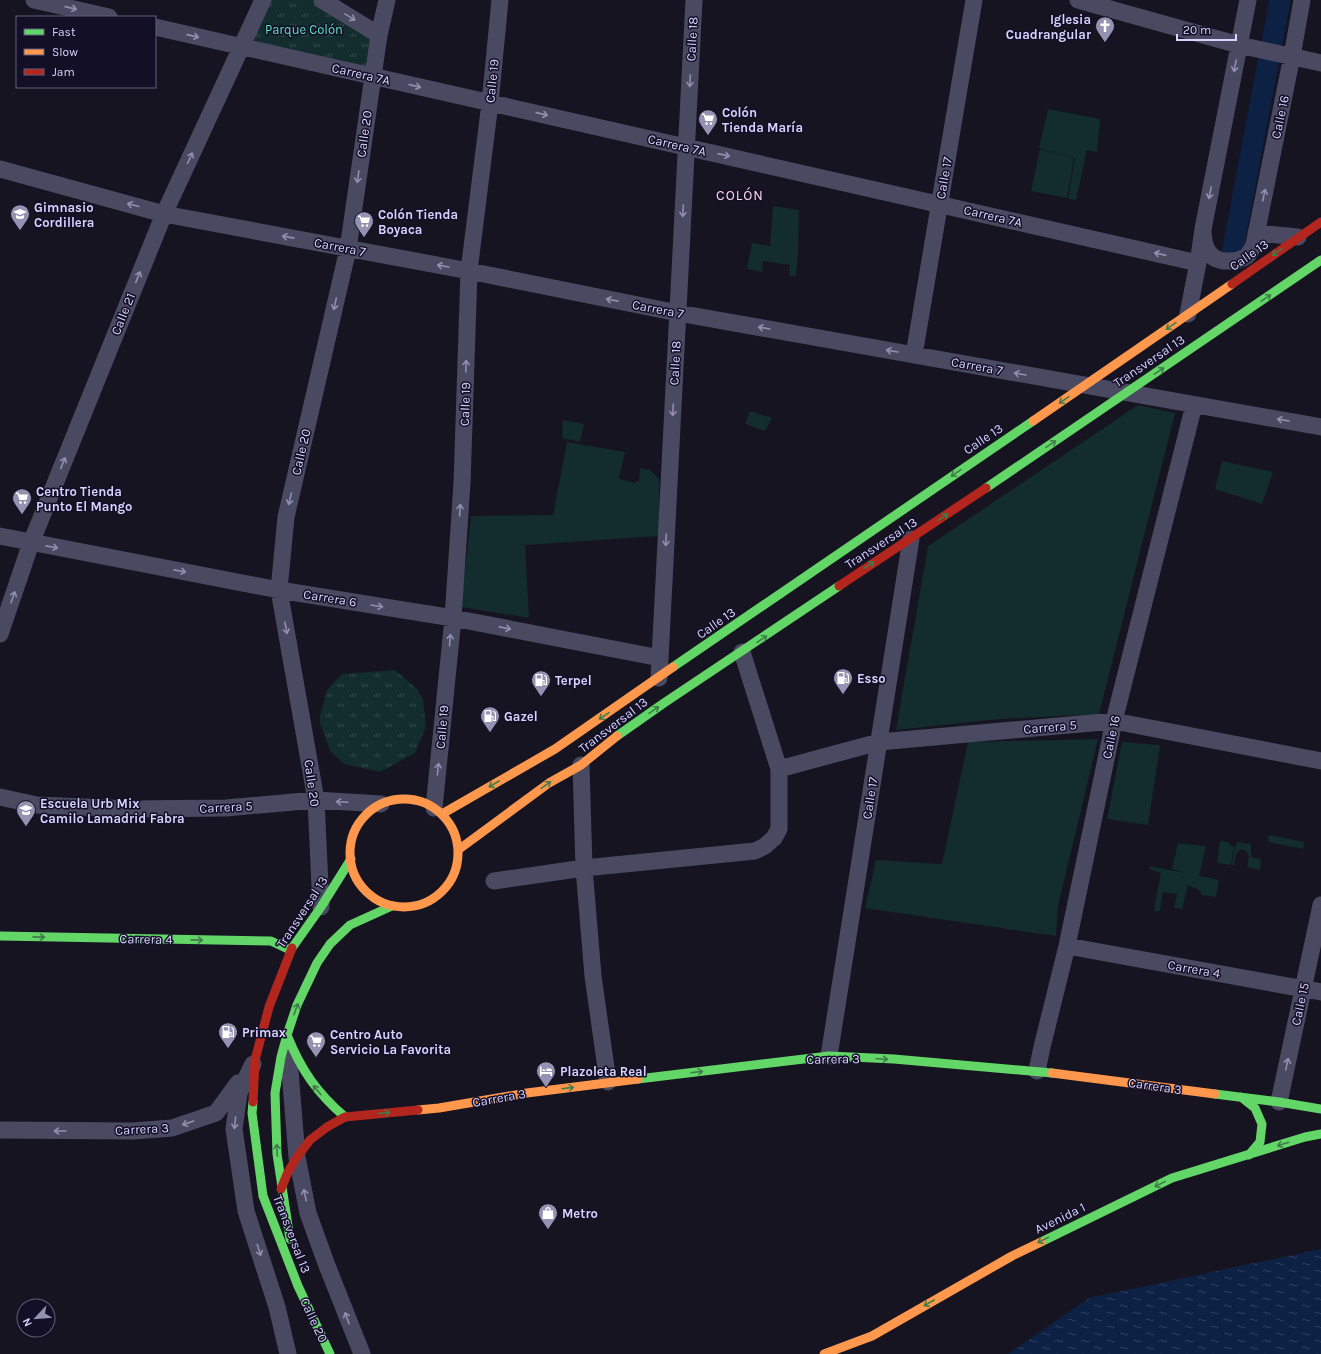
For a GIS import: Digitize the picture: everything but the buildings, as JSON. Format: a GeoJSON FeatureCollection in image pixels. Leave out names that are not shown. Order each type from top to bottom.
{"type":"FeatureCollection","features":[{"type":"Feature","properties":{"kind":"main road","name":"Calle 13"},"geometry":{"type":"LineString","coordinates":[[659,678],[1321,222]]}},
{"type":"Feature","properties":{"kind":"main road","name":"Transversal 13"},"geometry":{"type":"LineString","coordinates":[[458,850],[549,783],[581,765],[610,741],[664,703],[886,554],[911,539],[1321,260]]}},
{"type":"Feature","properties":{"kind":"main road","name":"Transversal 13"},"geometry":{"type":"LineString","coordinates":[[438,811],[556,749],[659,678]]}},
{"type":"Feature","properties":{"kind":"main road"},"geometry":{"type":"LineString","coordinates":[[408,799],[422,802],[438,811],[454,831],[458,850],[457,866],[450,882],[440,894],[425,903],[409,907],[392,906],[377,900],[364,889],[355,875],[351,859],[351,842],[357,827],[367,814],[381,804],[394,800],[408,799]]}},
{"type":"Feature","properties":{"kind":"main road","name":"Transversal 13"},"geometry":{"type":"LineString","coordinates":[[298,1286],[263,1196],[252,1113],[255,1060],[269,1007],[290,950],[321,907],[351,859]]}},
{"type":"Feature","properties":{"kind":"main road","name":"Transversal 13"},"geometry":{"type":"LineString","coordinates":[[298,1286],[281,1189],[277,1154],[275,1093],[281,1057],[297,1005],[317,963],[330,944],[350,926],[392,906]]}},
{"type":"Feature","properties":{"kind":"main road","name":"Carrera 4"},"geometry":{"type":"LineString","coordinates":[[0,936],[271,942],[290,950]]}},
{"type":"Feature","properties":{"kind":"main road"},"geometry":{"type":"LineString","coordinates":[[287,1034],[294,1054],[303,1072],[329,1104],[345,1117]]}},
{"type":"Feature","properties":{"kind":"main road","name":"Carrera 3"},"geometry":{"type":"LineString","coordinates":[[281,1189],[288,1172],[310,1140],[327,1127],[345,1117],[439,1108],[527,1093],[608,1082],[829,1056],[894,1059],[1038,1071],[1279,1102],[1321,1109]]}},
{"type":"Feature","properties":{"kind":"main road"},"geometry":{"type":"LineString","coordinates":[[1241,1097],[1255,1108],[1262,1124],[1260,1142],[1249,1155]]}},
{"type":"Feature","properties":{"kind":"main road","name":"Avenida 1"},"geometry":{"type":"LineString","coordinates":[[824,1354],[872,1336],[1012,1256],[1172,1178],[1305,1137],[1321,1134]]}},
{"type":"Feature","properties":{"kind":"main road","name":"Calle 20"},"geometry":{"type":"LineString","coordinates":[[298,1286],[330,1354]]}},
{"type":"Feature","properties":{"kind":"street"},"geometry":{"type":"LineString","coordinates":[[34,0],[105,16]]}},
{"type":"Feature","properties":{"kind":"street","name":"Calle 21"},"geometry":{"type":"LineString","coordinates":[[0,634],[31,543],[164,214],[263,0]]}},
{"type":"Feature","properties":{"kind":"street"},"geometry":{"type":"LineString","coordinates":[[322,0],[379,35]]}},
{"type":"Feature","properties":{"kind":"street","name":"Calle 20"},"geometry":{"type":"LineString","coordinates":[[321,907],[316,800],[279,590],[286,517],[348,249],[379,35],[387,0]]}},
{"type":"Feature","properties":{"kind":"street","name":"Calle 19"},"geometry":{"type":"LineString","coordinates":[[438,811],[462,483],[469,271],[490,103],[500,0]]}},
{"type":"Feature","properties":{"kind":"street","name":"Calle 18"},"geometry":{"type":"LineString","coordinates":[[659,678],[694,0]]}},
{"type":"Feature","properties":{"kind":"street","name":"Calle 17"},"geometry":{"type":"LineString","coordinates":[[914,355],[974,0]]}},
{"type":"Feature","properties":{"kind":"street"},"geometry":{"type":"LineString","coordinates":[[1078,0],[1239,46],[1321,63]]}},
{"type":"Feature","properties":{"kind":"street","name":"Calle 16"},"geometry":{"type":"LineString","coordinates":[[1188,314],[1248,0]]}},
{"type":"Feature","properties":{"kind":"street","name":"Calle 16"},"geometry":{"type":"LineString","coordinates":[[1203,230],[1205,248],[1213,257],[1230,261],[1248,255],[1254,245],[1286,55],[1302,0]]}},
{"type":"Feature","properties":{"kind":"street","name":"Carrera 7A"},"geometry":{"type":"LineString","coordinates":[[156,27],[1198,263]]}},
{"type":"Feature","properties":{"kind":"street","name":"Carrera 7"},"geometry":{"type":"LineString","coordinates":[[0,168],[164,214],[469,271],[678,313],[1321,427]]}},
{"type":"Feature","properties":{"kind":"street"},"geometry":{"type":"LineString","coordinates":[[1256,233],[1298,237]]}},
{"type":"Feature","properties":{"kind":"street","name":"Calle 16"},"geometry":{"type":"LineString","coordinates":[[1038,1071],[1042,1047],[1067,946],[1114,721],[1194,405]]}},
{"type":"Feature","properties":{"kind":"street","name":"Carrera 6"},"geometry":{"type":"LineString","coordinates":[[0,536],[279,590],[452,618],[660,658]]}},
{"type":"Feature","properties":{"kind":"street","name":"Calle 17"},"geometry":{"type":"LineString","coordinates":[[829,1056],[911,539]]}},
{"type":"Feature","properties":{"kind":"street"},"geometry":{"type":"LineString","coordinates":[[494,881],[584,868],[755,851],[765,846],[774,838],[779,829],[779,769],[742,652]]}},
{"type":"Feature","properties":{"kind":"street","name":"Carrera 5"},"geometry":{"type":"LineString","coordinates":[[779,769],[879,742],[1114,721],[1321,761]]}},
{"type":"Feature","properties":{"kind":"street"},"geometry":{"type":"LineString","coordinates":[[581,765],[584,868],[594,976],[608,1082]]}},
{"type":"Feature","properties":{"kind":"street","name":"Carrera 5"},"geometry":{"type":"LineString","coordinates":[[0,798],[37,805],[131,809],[226,808],[316,800],[381,804]]}},
{"type":"Feature","properties":{"kind":"street","name":"Calle 15"},"geometry":{"type":"LineString","coordinates":[[1279,1102],[1321,905]]}},
{"type":"Feature","properties":{"kind":"street","name":"Carrera 4"},"geometry":{"type":"LineString","coordinates":[[1067,946],[1321,992]]}},
{"type":"Feature","properties":{"kind":"street"},"geometry":{"type":"LineString","coordinates":[[287,1034],[297,1157],[308,1213],[362,1354]]}},
{"type":"Feature","properties":{"kind":"street"},"geometry":{"type":"LineString","coordinates":[[255,1060],[238,1093],[234,1129],[246,1211],[277,1307],[288,1354]]}},
{"type":"Feature","properties":{"kind":"street","name":"Carrera 3"},"geometry":{"type":"LineString","coordinates":[[0,1130],[133,1131],[172,1128],[216,1113],[255,1060]]}},
{"type":"Feature","properties":{"kind":"green space","name":"Parque Colón"},"geometry":{"type":"Polygon","coordinates":[[[270,0],[312,0],[374,36],[365,73],[249,44],[270,0]]]}},
{"type":"Feature","properties":{"kind":"green space"},"geometry":{"type":"Polygon","coordinates":[[[1048,109],[1100,119],[1097,152],[1087,150],[1076,200],[1068,199],[1075,158],[1039,148],[1048,109]]]}},
{"type":"Feature","properties":{"kind":"green space"},"geometry":{"type":"Polygon","coordinates":[[[1040,149],[1074,158],[1067,198],[1031,191],[1040,149]]]}},
{"type":"Feature","properties":{"kind":"green space"},"geometry":{"type":"Polygon","coordinates":[[[773,206],[799,210],[796,276],[789,276],[790,265],[763,261],[762,272],[747,269],[752,243],[770,246],[773,206]]]}},
{"type":"Feature","properties":{"kind":"green space"},"geometry":{"type":"Polygon","coordinates":[[[1138,405],[1175,413],[1099,714],[1000,719],[896,730],[928,546],[1138,405]]]}},
{"type":"Feature","properties":{"kind":"green space"},"geometry":{"type":"Polygon","coordinates":[[[750,411],[772,418],[765,431],[745,424],[750,411]]]}},
{"type":"Feature","properties":{"kind":"green space"},"geometry":{"type":"Polygon","coordinates":[[[563,420],[584,424],[580,442],[562,438],[563,420]]]}},
{"type":"Feature","properties":{"kind":"green space"},"geometry":{"type":"Polygon","coordinates":[[[567,442],[625,452],[620,479],[635,483],[636,481],[639,481],[640,468],[650,470],[659,479],[659,536],[525,545],[529,618],[461,607],[471,516],[553,515],[567,442]]]}},
{"type":"Feature","properties":{"kind":"green space"},"geometry":{"type":"Polygon","coordinates":[[[1222,461],[1273,472],[1262,504],[1215,489],[1222,461]]]}},
{"type":"Feature","properties":{"kind":"green space"},"geometry":{"type":"Polygon","coordinates":[[[395,670],[417,689],[423,700],[426,727],[415,753],[380,772],[344,764],[330,751],[319,720],[327,690],[342,674],[395,670]]]}},
{"type":"Feature","properties":{"kind":"green space"},"geometry":{"type":"Polygon","coordinates":[[[1098,739],[1058,906],[1056,936],[865,908],[876,860],[942,864],[968,742],[1098,739]]]}},
{"type":"Feature","properties":{"kind":"green space"},"geometry":{"type":"Polygon","coordinates":[[[1122,742],[1160,745],[1148,825],[1107,819],[1122,742]]]}},
{"type":"Feature","properties":{"kind":"green space"},"geometry":{"type":"Polygon","coordinates":[[[1269,835],[1304,842],[1303,849],[1268,842],[1269,835]]]}},
{"type":"Feature","properties":{"kind":"green space"},"geometry":{"type":"Polygon","coordinates":[[[1220,841],[1229,842],[1229,845],[1234,846],[1231,865],[1217,863],[1220,841]]]}},
{"type":"Feature","properties":{"kind":"green space"},"geometry":{"type":"Polygon","coordinates":[[[1237,842],[1251,844],[1251,857],[1261,859],[1260,870],[1247,867],[1249,856],[1245,850],[1241,849],[1236,854],[1234,865],[1232,865],[1237,842]]]}},
{"type":"Feature","properties":{"kind":"green space"},"geometry":{"type":"Polygon","coordinates":[[[1178,843],[1206,846],[1199,876],[1219,880],[1216,897],[1201,895],[1201,891],[1188,885],[1182,909],[1174,908],[1177,894],[1163,892],[1160,910],[1156,912],[1154,910],[1161,873],[1149,869],[1150,866],[1190,874],[1172,869],[1178,843]]]}},
{"type":"Feature","properties":{"kind":"water"},"geometry":{"type":"Polygon","coordinates":[[[1321,1249],[1321,1354],[1008,1354],[1089,1298],[1321,1249]]]}},
{"type":"Feature","properties":{"kind":"waterway"},"geometry":{"type":"LineString","coordinates":[[1231,259],[1280,0]]}},
{"type":"Feature","properties":{"kind":"traffic: fast"},"geometry":{"type":"LineString","coordinates":[[986,488],[1321,260]]}},
{"type":"Feature","properties":{"kind":"traffic: fast"},"geometry":{"type":"LineString","coordinates":[[673,667],[1033,421]]}},
{"type":"Feature","properties":{"kind":"traffic: fast"},"geometry":{"type":"LineString","coordinates":[[617,736],[839,586]]}},
{"type":"Feature","properties":{"kind":"traffic: fast"},"geometry":{"type":"LineString","coordinates":[[292,948],[321,907],[351,859]]}},
{"type":"Feature","properties":{"kind":"traffic: fast"},"geometry":{"type":"LineString","coordinates":[[290,1239],[277,1154],[275,1093],[281,1057],[287,1035],[297,1005],[317,963],[330,944],[350,925],[392,906]]}},
{"type":"Feature","properties":{"kind":"traffic: fast"},"geometry":{"type":"LineString","coordinates":[[0,936],[271,941],[290,950]]}},
{"type":"Feature","properties":{"kind":"traffic: fast"},"geometry":{"type":"LineString","coordinates":[[287,1035],[304,1070],[318,1090],[345,1117]]}},
{"type":"Feature","properties":{"kind":"traffic: fast"},"geometry":{"type":"LineString","coordinates":[[638,1079],[829,1056],[894,1059],[1052,1073]]}},
{"type":"Feature","properties":{"kind":"traffic: fast"},"geometry":{"type":"LineString","coordinates":[[1215,1094],[1321,1109]]}},
{"type":"Feature","properties":{"kind":"traffic: fast"},"geometry":{"type":"LineString","coordinates":[[1241,1097],[1255,1108],[1262,1124],[1260,1142],[1249,1155]]}},
{"type":"Feature","properties":{"kind":"traffic: fast"},"geometry":{"type":"LineString","coordinates":[[253,1102],[252,1113],[263,1196],[298,1286],[330,1354]]}},
{"type":"Feature","properties":{"kind":"traffic: fast"},"geometry":{"type":"LineString","coordinates":[[1041,1242],[1172,1178],[1305,1137],[1321,1134]]}},
{"type":"Feature","properties":{"kind":"traffic: slow"},"geometry":{"type":"LineString","coordinates":[[1033,421],[1232,284]]}},
{"type":"Feature","properties":{"kind":"traffic: slow"},"geometry":{"type":"LineString","coordinates":[[442,814],[555,749],[673,667]]}},
{"type":"Feature","properties":{"kind":"traffic: slow"},"geometry":{"type":"LineString","coordinates":[[458,850],[549,783],[581,765],[617,736]]}},
{"type":"Feature","properties":{"kind":"traffic: slow"},"geometry":{"type":"LineString","coordinates":[[404,799],[425,803],[442,815],[454,832],[458,853],[454,874],[442,891],[425,903],[404,907],[383,903],[366,891],[354,874],[350,853],[354,832],[366,815],[383,803],[404,799]]}},
{"type":"Feature","properties":{"kind":"traffic: slow"},"geometry":{"type":"LineString","coordinates":[[1052,1073],[1215,1094]]}},
{"type":"Feature","properties":{"kind":"traffic: slow"},"geometry":{"type":"LineString","coordinates":[[418,1110],[439,1108],[527,1093],[638,1079]]}},
{"type":"Feature","properties":{"kind":"traffic: slow"},"geometry":{"type":"LineString","coordinates":[[824,1354],[872,1336],[1012,1256],[1041,1242]]}},
{"type":"Feature","properties":{"kind":"traffic: jam"},"geometry":{"type":"LineString","coordinates":[[1232,284],[1321,222]]}},
{"type":"Feature","properties":{"kind":"traffic: jam"},"geometry":{"type":"LineString","coordinates":[[839,586],[986,488]]}},
{"type":"Feature","properties":{"kind":"traffic: jam"},"geometry":{"type":"LineString","coordinates":[[253,1102],[255,1060],[269,1007],[292,948]]}},
{"type":"Feature","properties":{"kind":"traffic: jam"},"geometry":{"type":"LineString","coordinates":[[281,1189],[288,1172],[297,1157],[310,1140],[327,1127],[345,1117],[418,1110]]}},
{"type":"Feature","properties":{"kind":"place","name":"Iglesia Cuadrangular"},"geometry":{"type":"Point","coordinates":[1105,43]}},
{"type":"Feature","properties":{"kind":"place","name":"Colón Tienda María"},"geometry":{"type":"Point","coordinates":[708,136]}},
{"type":"Feature","properties":{"kind":"place","name":"Gimnasio Cordillera"},"geometry":{"type":"Point","coordinates":[20,231]}},
{"type":"Feature","properties":{"kind":"place","name":"Colón Tienda Boyaca"},"geometry":{"type":"Point","coordinates":[364,238]}},
{"type":"Feature","properties":{"kind":"place","name":"Centro Tienda Punto El Mango"},"geometry":{"type":"Point","coordinates":[22,515]}},
{"type":"Feature","properties":{"kind":"place","name":"Esso"},"geometry":{"type":"Point","coordinates":[843,695]}},
{"type":"Feature","properties":{"kind":"place","name":"Terpel"},"geometry":{"type":"Point","coordinates":[541,697]}},
{"type":"Feature","properties":{"kind":"place","name":"Gazel"},"geometry":{"type":"Point","coordinates":[490,733]}},
{"type":"Feature","properties":{"kind":"place","name":"Escuela Urb Mix Camilo Lamadrid Fabra"},"geometry":{"type":"Point","coordinates":[26,827]}},
{"type":"Feature","properties":{"kind":"place","name":"Primax"},"geometry":{"type":"Point","coordinates":[228,1049]}},
{"type":"Feature","properties":{"kind":"place","name":"Centro Auto Servicio La Favorita"},"geometry":{"type":"Point","coordinates":[316,1058]}},
{"type":"Feature","properties":{"kind":"place","name":"Plazoleta Real"},"geometry":{"type":"Point","coordinates":[546,1088]}},
{"type":"Feature","properties":{"kind":"place","name":"Metro"},"geometry":{"type":"Point","coordinates":[548,1230]}},
{"type":"Feature","properties":{"kind":"district","name":"COLÓN"},"geometry":{"type":"Point","coordinates":[740,195]}}]}
